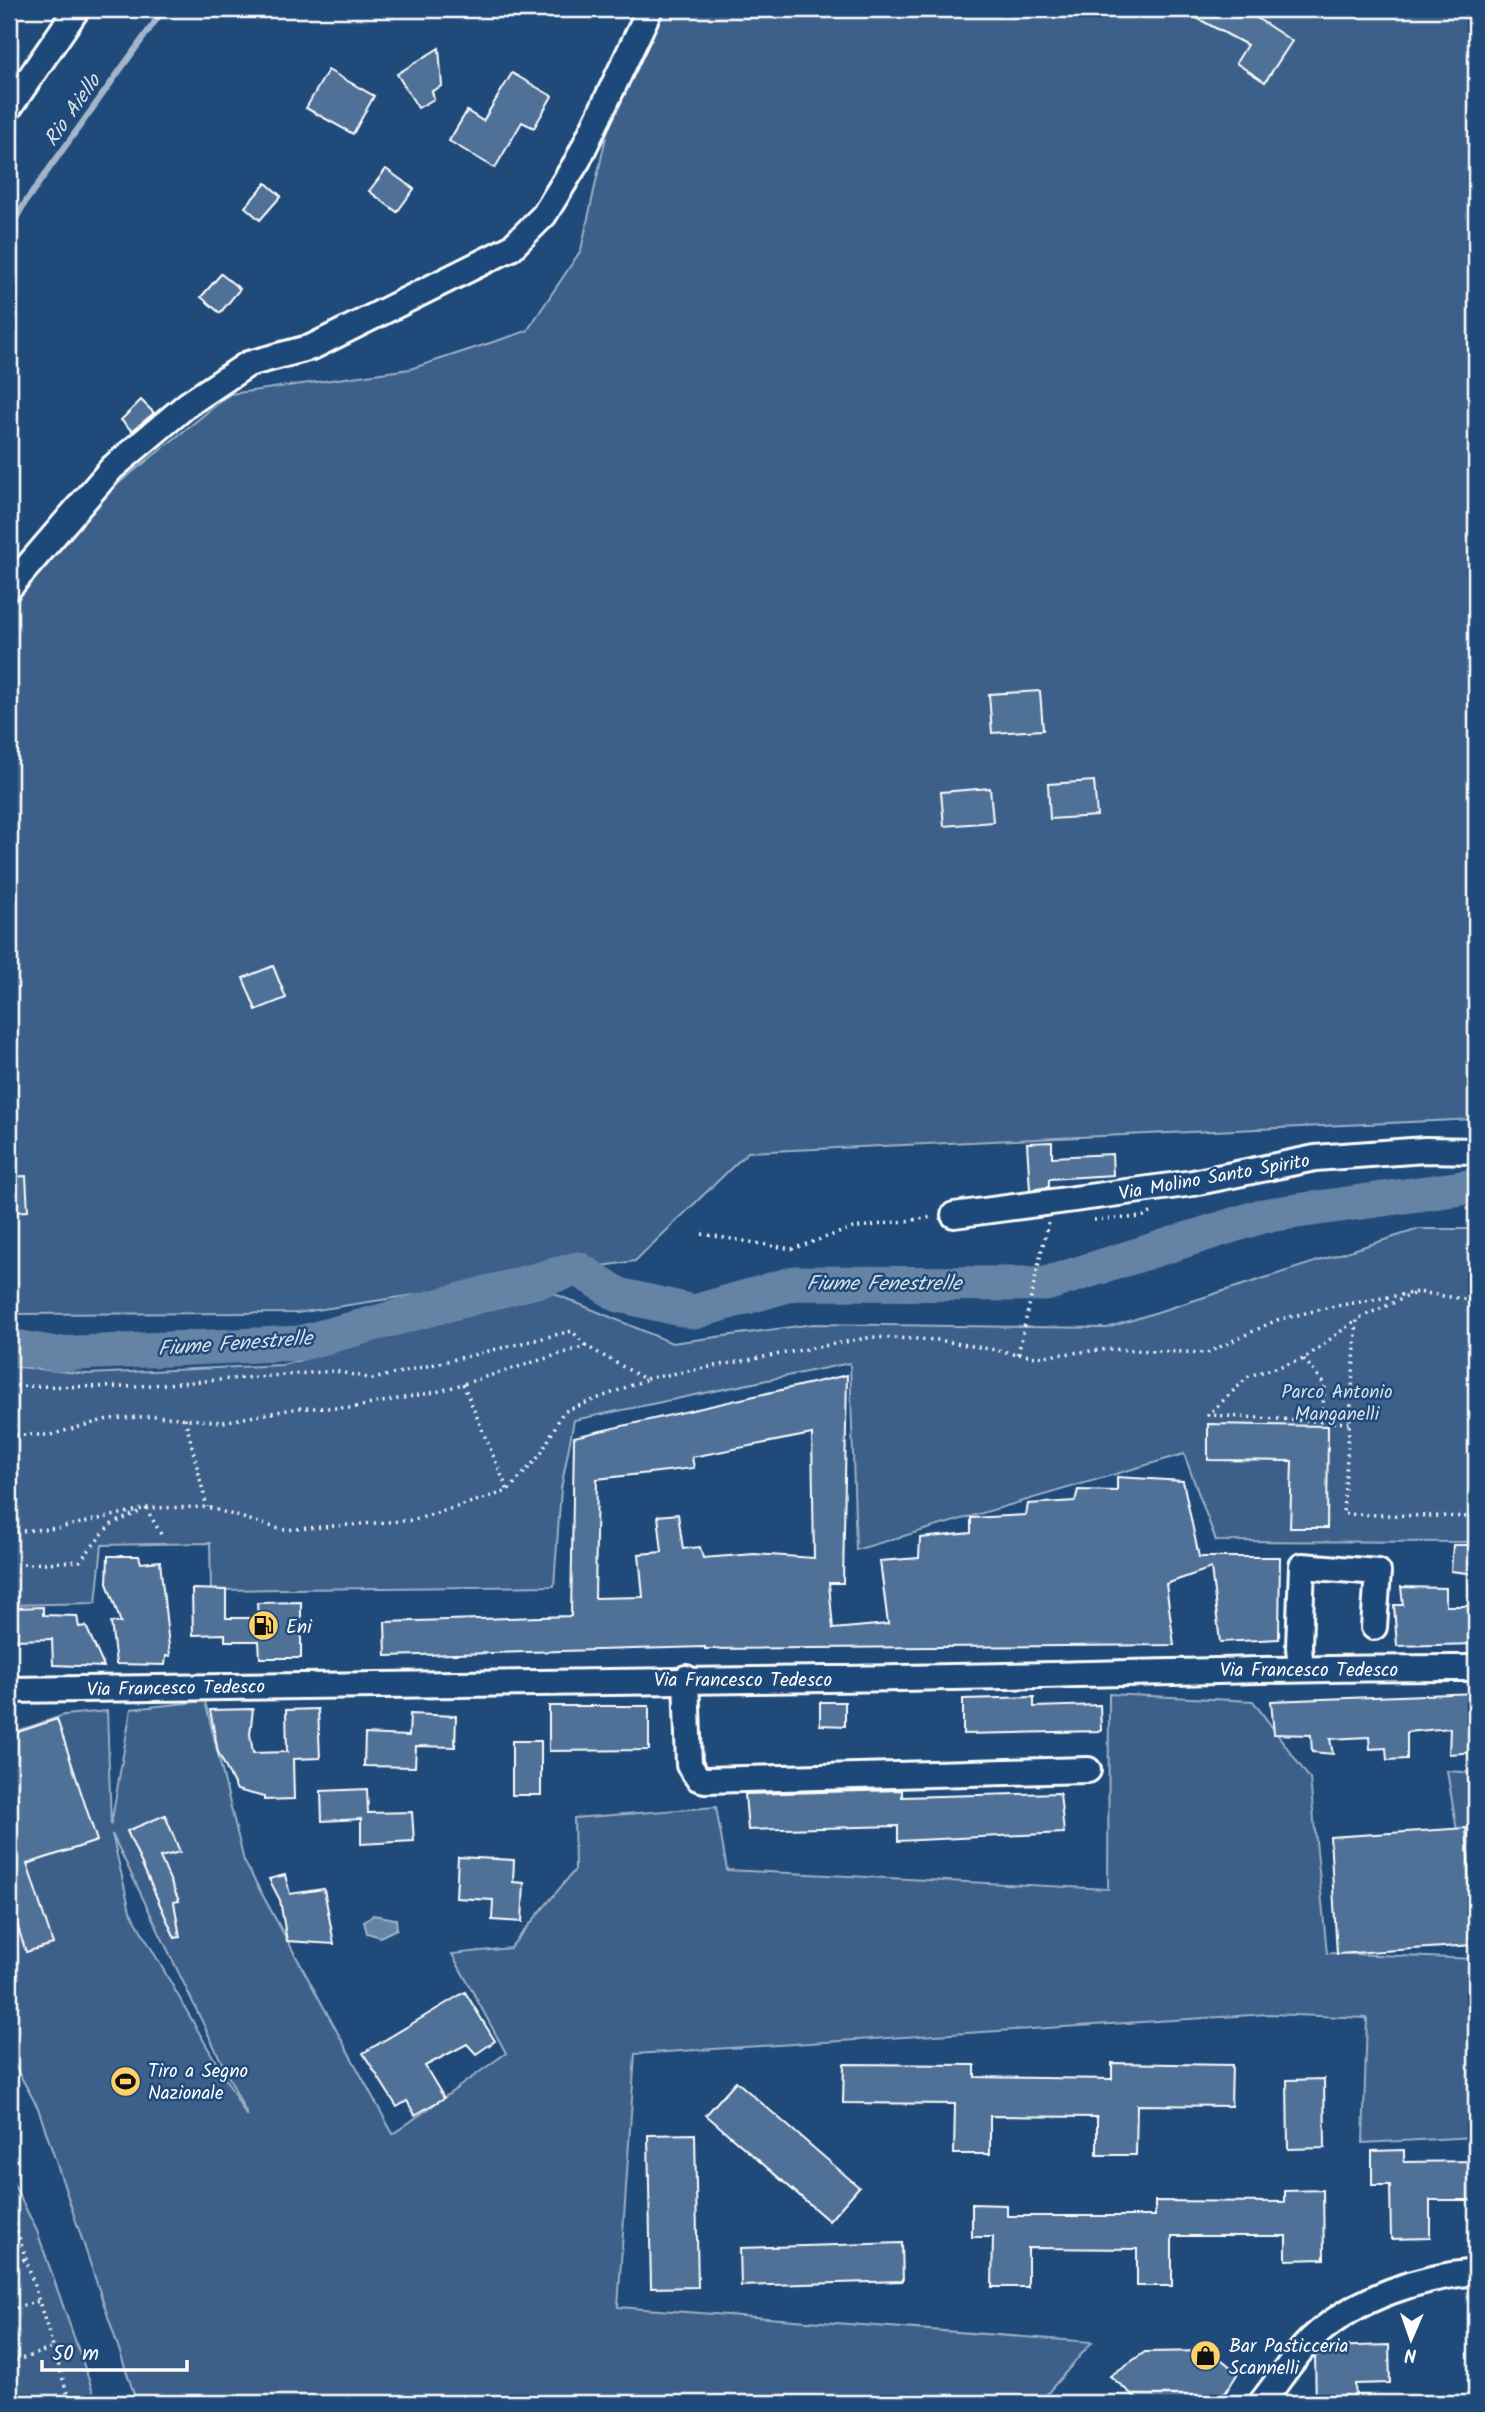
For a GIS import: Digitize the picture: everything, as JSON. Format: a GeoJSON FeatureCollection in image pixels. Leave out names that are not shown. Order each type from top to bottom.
{"type":"FeatureCollection","features":[{"type":"Feature","properties":{"kind":"street"},"geometry":{"type":"LineString","coordinates":[[9,108],[77,9]]}},
{"type":"Feature","properties":{"kind":"street"},"geometry":{"type":"LineString","coordinates":[[9,588],[112,468],[187,404],[248,365],[312,347],[511,248],[544,215],[578,160],[650,9]]}},
{"type":"Feature","properties":{"kind":"street","name":"Via Molino Santo Spirito"},"geometry":{"type":"LineString","coordinates":[[954,1214],[1193,1183],[1315,1158],[1425,1150],[1476,1151]]}},
{"type":"Feature","properties":{"kind":"street"},"geometry":{"type":"LineString","coordinates":[[1301,1669],[1299,1647],[1302,1566],[1378,1572],[1374,1627]]}},
{"type":"Feature","properties":{"kind":"street","name":"Via Francesco Tedesco"},"geometry":{"type":"LineString","coordinates":[[9,1690],[1476,1668]]}},
{"type":"Feature","properties":{"kind":"street"},"geometry":{"type":"LineString","coordinates":[[686,1678],[689,1765],[698,1778],[705,1780],[1088,1770]]}},
{"type":"Feature","properties":{"kind":"street"},"geometry":{"type":"LineString","coordinates":[[1261,2403],[1314,2336],[1337,2319],[1414,2282],[1476,2272]]}},
{"type":"Feature","properties":{"kind":"path"},"geometry":{"type":"LineString","coordinates":[[702,1234],[792,1249],[853,1228],[954,1214]]}},
{"type":"Feature","properties":{"kind":"path"},"geometry":{"type":"LineString","coordinates":[[1018,1354],[1048,1223]]}},
{"type":"Feature","properties":{"kind":"path"},"geometry":{"type":"LineString","coordinates":[[9,1532],[59,1528],[147,1508],[207,1507],[284,1530],[414,1520],[508,1491],[541,1454],[563,1412],[645,1379],[872,1337],[938,1340],[1037,1357],[1109,1349],[1207,1353],[1278,1320],[1418,1292],[1476,1301]]}},
{"type":"Feature","properties":{"kind":"path"},"geometry":{"type":"LineString","coordinates":[[1349,1423],[1208,1415],[1249,1376],[1304,1359],[1357,1319],[1418,1292]]}},
{"type":"Feature","properties":{"kind":"path"},"geometry":{"type":"LineString","coordinates":[[1357,1319],[1343,1514],[1476,1517]]}},
{"type":"Feature","properties":{"kind":"path"},"geometry":{"type":"LineString","coordinates":[[9,1386],[126,1387],[334,1371],[373,1379],[572,1331],[586,1346],[645,1379]]}},
{"type":"Feature","properties":{"kind":"path"},"geometry":{"type":"LineString","coordinates":[[9,1435],[50,1435],[108,1419],[155,1416],[223,1422],[298,1408],[352,1408],[463,1384],[586,1346]]}},
{"type":"Feature","properties":{"kind":"path"},"geometry":{"type":"LineString","coordinates":[[1304,1359],[1325,1385],[1321,1422]]}},
{"type":"Feature","properties":{"kind":"path"},"geometry":{"type":"LineString","coordinates":[[463,1384],[508,1491]]}},
{"type":"Feature","properties":{"kind":"path"},"geometry":{"type":"LineString","coordinates":[[186,1418],[207,1507]]}},
{"type":"Feature","properties":{"kind":"path"},"geometry":{"type":"LineString","coordinates":[[147,1508],[162,1536]]}},
{"type":"Feature","properties":{"kind":"path"},"geometry":{"type":"LineString","coordinates":[[9,1565],[80,1561],[110,1525],[147,1508]]}},
{"type":"Feature","properties":{"kind":"path"},"geometry":{"type":"LineString","coordinates":[[9,2204],[70,2401],[56,2403]]}},
{"type":"Feature","properties":{"kind":"path"},"geometry":{"type":"LineString","coordinates":[[9,2233],[17,2231]]}},
{"type":"Feature","properties":{"kind":"path"},"geometry":{"type":"LineString","coordinates":[[9,2264],[26,2259]]}},
{"type":"Feature","properties":{"kind":"path"},"geometry":{"type":"LineString","coordinates":[[9,2310],[39,2301]]}},
{"type":"Feature","properties":{"kind":"path"},"geometry":{"type":"LineString","coordinates":[[9,2362],[53,2348]]}},
{"type":"Feature","properties":{"kind":"green space"},"geometry":{"type":"Polygon","coordinates":[[[659,9],[1476,9],[1476,1119],[748,1152],[635,1261],[297,1313],[9,1314],[9,599],[94,503],[230,394],[410,369],[527,331],[581,250],[610,118],[659,9]]]}},
{"type":"Feature","properties":{"kind":"green space","name":"Parco Antonio Manganelli"},"geometry":{"type":"Polygon","coordinates":[[[1419,1229],[1476,1229],[1476,1542],[1216,1541],[1184,1454],[856,1550],[850,1363],[574,1420],[561,1489],[554,1586],[211,1590],[210,1543],[102,1545],[96,1603],[9,1605],[9,1366],[87,1374],[282,1365],[553,1293],[672,1343],[814,1324],[1107,1328],[1419,1229]]]}},
{"type":"Feature","properties":{"kind":"green space"},"geometry":{"type":"Polygon","coordinates":[[[1109,1694],[1253,1701],[1310,1779],[1327,1953],[1476,1959],[1476,2137],[1363,2143],[1367,2018],[1268,2014],[635,2054],[618,2307],[1092,2342],[1039,2403],[137,2403],[38,2108],[9,2055],[9,1734],[64,1715],[107,1711],[111,1825],[131,1709],[205,1701],[244,1861],[393,2134],[506,2053],[452,1954],[510,1948],[575,1870],[574,1818],[716,1807],[727,1870],[1108,1889],[1109,1694]],[[112,1834],[130,1911],[247,2115],[112,1834]]]}},
{"type":"Feature","properties":{"kind":"green space"},"geometry":{"type":"Polygon","coordinates":[[[1447,1771],[1476,1773],[1476,1944],[1447,1771]]]}},
{"type":"Feature","properties":{"kind":"green space"},"geometry":{"type":"Polygon","coordinates":[[[9,2175],[37,2231],[97,2403],[9,2403],[9,2175]]]}},
{"type":"Feature","properties":{"kind":"shaded area"},"geometry":{"type":"Polygon","coordinates":[[[373,1915],[396,1919],[397,1929],[380,1937],[367,1933],[364,1922],[373,1915]]]}},
{"type":"Feature","properties":{"kind":"building"},"geometry":{"type":"Polygon","coordinates":[[[1180,9],[1243,9],[1292,41],[1265,82],[1236,63],[1247,45],[1180,9]]]}},
{"type":"Feature","properties":{"kind":"building"},"geometry":{"type":"Polygon","coordinates":[[[439,48],[442,86],[432,91],[434,99],[418,108],[397,74],[439,48]]]}},
{"type":"Feature","properties":{"kind":"building"},"geometry":{"type":"Polygon","coordinates":[[[328,70],[374,96],[353,134],[306,108],[328,70]]]}},
{"type":"Feature","properties":{"kind":"building"},"geometry":{"type":"Polygon","coordinates":[[[512,73],[552,96],[534,128],[522,122],[495,168],[449,141],[467,111],[483,121],[512,73]]]}},
{"type":"Feature","properties":{"kind":"building"},"geometry":{"type":"Polygon","coordinates":[[[386,169],[414,189],[397,212],[369,191],[386,169]]]}},
{"type":"Feature","properties":{"kind":"building"},"geometry":{"type":"Polygon","coordinates":[[[266,183],[281,196],[260,220],[245,207],[266,183]]]}},
{"type":"Feature","properties":{"kind":"building"},"geometry":{"type":"Polygon","coordinates":[[[221,274],[240,289],[220,313],[201,297],[221,274]]]}},
{"type":"Feature","properties":{"kind":"building"},"geometry":{"type":"Polygon","coordinates":[[[141,400],[154,413],[132,431],[121,420],[141,400]]]}},
{"type":"Feature","properties":{"kind":"building"},"geometry":{"type":"Polygon","coordinates":[[[1040,691],[1043,730],[992,733],[989,694],[1040,691]]]}},
{"type":"Feature","properties":{"kind":"building"},"geometry":{"type":"Polygon","coordinates":[[[1094,781],[1097,816],[1050,819],[1048,784],[1094,781]]]}},
{"type":"Feature","properties":{"kind":"building"},"geometry":{"type":"Polygon","coordinates":[[[990,788],[993,822],[944,826],[941,792],[990,788]]]}},
{"type":"Feature","properties":{"kind":"building"},"geometry":{"type":"Polygon","coordinates":[[[273,966],[286,998],[256,1010],[243,978],[273,966]]]}},
{"type":"Feature","properties":{"kind":"building"},"geometry":{"type":"Polygon","coordinates":[[[1052,1142],[1052,1157],[1112,1154],[1113,1175],[1049,1179],[1049,1187],[1030,1190],[1027,1143],[1052,1142]]]}},
{"type":"Feature","properties":{"kind":"building"},"geometry":{"type":"Polygon","coordinates":[[[26,1176],[28,1211],[9,1212],[9,1177],[26,1176]]]}},
{"type":"Feature","properties":{"kind":"building"},"geometry":{"type":"Polygon","coordinates":[[[847,1375],[843,1583],[829,1583],[833,1629],[888,1624],[880,1561],[919,1558],[920,1538],[971,1533],[971,1518],[1026,1515],[1028,1504],[1075,1501],[1078,1490],[1117,1491],[1117,1477],[1183,1481],[1199,1557],[1280,1557],[1279,1639],[1220,1642],[1211,1568],[1166,1584],[1174,1645],[705,1647],[386,1656],[385,1622],[571,1616],[574,1437],[847,1375]],[[812,1434],[692,1457],[694,1468],[597,1479],[595,1598],[643,1597],[639,1554],[662,1552],[658,1516],[678,1514],[683,1549],[700,1547],[703,1558],[754,1554],[814,1558],[812,1434]]]}},
{"type":"Feature","properties":{"kind":"building"},"geometry":{"type":"Polygon","coordinates":[[[1208,1424],[1328,1426],[1327,1528],[1290,1528],[1292,1461],[1208,1460],[1208,1424]]]}},
{"type":"Feature","properties":{"kind":"building"},"geometry":{"type":"Polygon","coordinates":[[[1453,1545],[1476,1545],[1476,1574],[1451,1571],[1453,1545]]]}},
{"type":"Feature","properties":{"kind":"building"},"geometry":{"type":"Polygon","coordinates":[[[108,1556],[139,1556],[141,1563],[160,1561],[170,1656],[166,1656],[165,1665],[116,1664],[111,1622],[121,1623],[107,1583],[108,1556]]]}},
{"type":"Feature","properties":{"kind":"building"},"geometry":{"type":"Polygon","coordinates":[[[1401,1587],[1446,1588],[1446,1606],[1476,1606],[1476,1644],[1397,1646],[1394,1605],[1403,1605],[1401,1587]]]}},
{"type":"Feature","properties":{"kind":"building","name":"Eni"},"geometry":{"type":"Polygon","coordinates":[[[192,1589],[226,1590],[226,1618],[258,1618],[257,1603],[301,1602],[301,1658],[260,1658],[259,1641],[225,1641],[225,1634],[193,1635],[192,1589]]]}},
{"type":"Feature","properties":{"kind":"building"},"geometry":{"type":"Polygon","coordinates":[[[43,1607],[43,1615],[77,1616],[79,1627],[86,1626],[104,1667],[53,1665],[52,1639],[13,1640],[12,1608],[43,1607]]]}},
{"type":"Feature","properties":{"kind":"building"},"geometry":{"type":"Polygon","coordinates":[[[1476,1693],[1476,1752],[1449,1754],[1450,1728],[1407,1732],[1407,1759],[1387,1760],[1386,1748],[1370,1749],[1369,1737],[1330,1739],[1333,1754],[1312,1752],[1311,1735],[1274,1734],[1271,1701],[1476,1693]]]}},
{"type":"Feature","properties":{"kind":"building"},"geometry":{"type":"Polygon","coordinates":[[[1034,1697],[1034,1707],[1100,1705],[1101,1731],[963,1734],[963,1699],[1034,1697]]]}},
{"type":"Feature","properties":{"kind":"building"},"geometry":{"type":"Polygon","coordinates":[[[820,1702],[845,1702],[845,1726],[820,1725],[820,1702]]]}},
{"type":"Feature","properties":{"kind":"building"},"geometry":{"type":"Polygon","coordinates":[[[549,1706],[649,1706],[649,1750],[549,1751],[549,1706]]]}},
{"type":"Feature","properties":{"kind":"building"},"geometry":{"type":"Polygon","coordinates":[[[253,1709],[250,1734],[253,1753],[287,1752],[286,1710],[318,1709],[320,1758],[293,1759],[294,1799],[264,1800],[264,1797],[237,1790],[218,1752],[210,1710],[253,1709]]]}},
{"type":"Feature","properties":{"kind":"building"},"geometry":{"type":"Polygon","coordinates":[[[410,1714],[456,1716],[455,1747],[416,1746],[415,1767],[364,1766],[365,1734],[409,1736],[410,1714]]]}},
{"type":"Feature","properties":{"kind":"building"},"geometry":{"type":"Polygon","coordinates":[[[57,1719],[97,1841],[27,1864],[53,1944],[26,1952],[9,1900],[9,1735],[57,1719]]]}},
{"type":"Feature","properties":{"kind":"building"},"geometry":{"type":"Polygon","coordinates":[[[512,1741],[541,1741],[541,1795],[512,1795],[512,1741]]]}},
{"type":"Feature","properties":{"kind":"building"},"geometry":{"type":"Polygon","coordinates":[[[367,1789],[368,1813],[412,1812],[414,1841],[361,1844],[361,1819],[322,1821],[321,1791],[367,1789]]]}},
{"type":"Feature","properties":{"kind":"building"},"geometry":{"type":"Polygon","coordinates":[[[902,1790],[902,1797],[1060,1793],[1064,1833],[898,1841],[898,1826],[748,1830],[745,1794],[902,1790]]]}},
{"type":"Feature","properties":{"kind":"building"},"geometry":{"type":"Polygon","coordinates":[[[165,1815],[180,1852],[160,1857],[179,1901],[174,1902],[180,1937],[175,1938],[127,1831],[165,1815]]]}},
{"type":"Feature","properties":{"kind":"building"},"geometry":{"type":"Polygon","coordinates":[[[1466,1828],[1474,1945],[1337,1954],[1330,1837],[1466,1828]]]}},
{"type":"Feature","properties":{"kind":"building"},"geometry":{"type":"Polygon","coordinates":[[[458,1857],[514,1860],[513,1882],[524,1883],[522,1922],[492,1920],[493,1900],[456,1898],[458,1857]]]}},
{"type":"Feature","properties":{"kind":"building"},"geometry":{"type":"Polygon","coordinates":[[[285,1875],[290,1894],[324,1889],[334,1944],[287,1941],[280,1900],[269,1879],[285,1875]]]}},
{"type":"Feature","properties":{"kind":"building"},"geometry":{"type":"Polygon","coordinates":[[[465,1992],[495,2041],[476,2054],[467,2044],[425,2066],[444,2098],[415,2115],[407,2101],[397,2107],[363,2053],[465,1992]]]}},
{"type":"Feature","properties":{"kind":"building"},"geometry":{"type":"Polygon","coordinates":[[[1112,2063],[1232,2065],[1231,2106],[1137,2105],[1136,2155],[1097,2155],[1097,2117],[990,2116],[990,2154],[954,2154],[955,2104],[843,2103],[844,2064],[975,2065],[975,2077],[1112,2079],[1112,2063]]]}},
{"type":"Feature","properties":{"kind":"building"},"geometry":{"type":"Polygon","coordinates":[[[1324,2079],[1325,2148],[1288,2149],[1287,2080],[1324,2079]]]}},
{"type":"Feature","properties":{"kind":"building"},"geometry":{"type":"Polygon","coordinates":[[[736,2081],[859,2187],[829,2221],[706,2115],[736,2081]]]}},
{"type":"Feature","properties":{"kind":"building"},"geometry":{"type":"Polygon","coordinates":[[[695,2134],[698,2287],[651,2288],[648,2135],[695,2134]]]}},
{"type":"Feature","properties":{"kind":"building"},"geometry":{"type":"Polygon","coordinates":[[[1404,2150],[1404,2162],[1476,2161],[1476,2200],[1430,2200],[1430,2238],[1391,2239],[1390,2185],[1372,2185],[1372,2151],[1404,2150]]]}},
{"type":"Feature","properties":{"kind":"building"},"geometry":{"type":"Polygon","coordinates":[[[1323,2190],[1324,2259],[1286,2260],[1286,2236],[1172,2236],[1172,2286],[1137,2286],[1137,2249],[1028,2248],[1028,2287],[992,2287],[993,2237],[972,2237],[972,2204],[1007,2205],[1007,2216],[1155,2216],[1155,2201],[1285,2202],[1285,2191],[1323,2190]]]}},
{"type":"Feature","properties":{"kind":"building"},"geometry":{"type":"Polygon","coordinates":[[[902,2243],[903,2281],[741,2286],[740,2248],[902,2243]]]}},
{"type":"Feature","properties":{"kind":"building"},"geometry":{"type":"Polygon","coordinates":[[[1389,2345],[1390,2383],[1355,2384],[1356,2403],[1316,2403],[1315,2357],[1325,2347],[1389,2345]]]}},
{"type":"Feature","properties":{"kind":"building"},"geometry":{"type":"Polygon","coordinates":[[[1211,2351],[1238,2373],[1226,2392],[1207,2403],[1142,2403],[1110,2376],[1145,2352],[1211,2351]]]}},
{"type":"Feature","properties":{"kind":"waterway","name":"Rio Aiello"},"geometry":{"type":"LineString","coordinates":[[9,231],[26,201],[164,9]]}},
{"type":"Feature","properties":{"kind":"waterway","name":"Fiume Fenestrelle"},"geometry":{"type":"LineString","coordinates":[[9,1346],[56,1354],[300,1343],[578,1269],[619,1295],[694,1312],[795,1283],[1046,1284],[1262,1216],[1476,1186]]}},
{"type":"Feature","properties":{"kind":"place","name":"Eni"},"geometry":{"type":"Point","coordinates":[263,1626]}},
{"type":"Feature","properties":{"kind":"place","name":"Tiro a Segno Nazionale"},"geometry":{"type":"Point","coordinates":[125,2081]}},
{"type":"Feature","properties":{"kind":"place","name":"Bar Pasticceria Scannelli"},"geometry":{"type":"Point","coordinates":[1206,2356]}}]}
